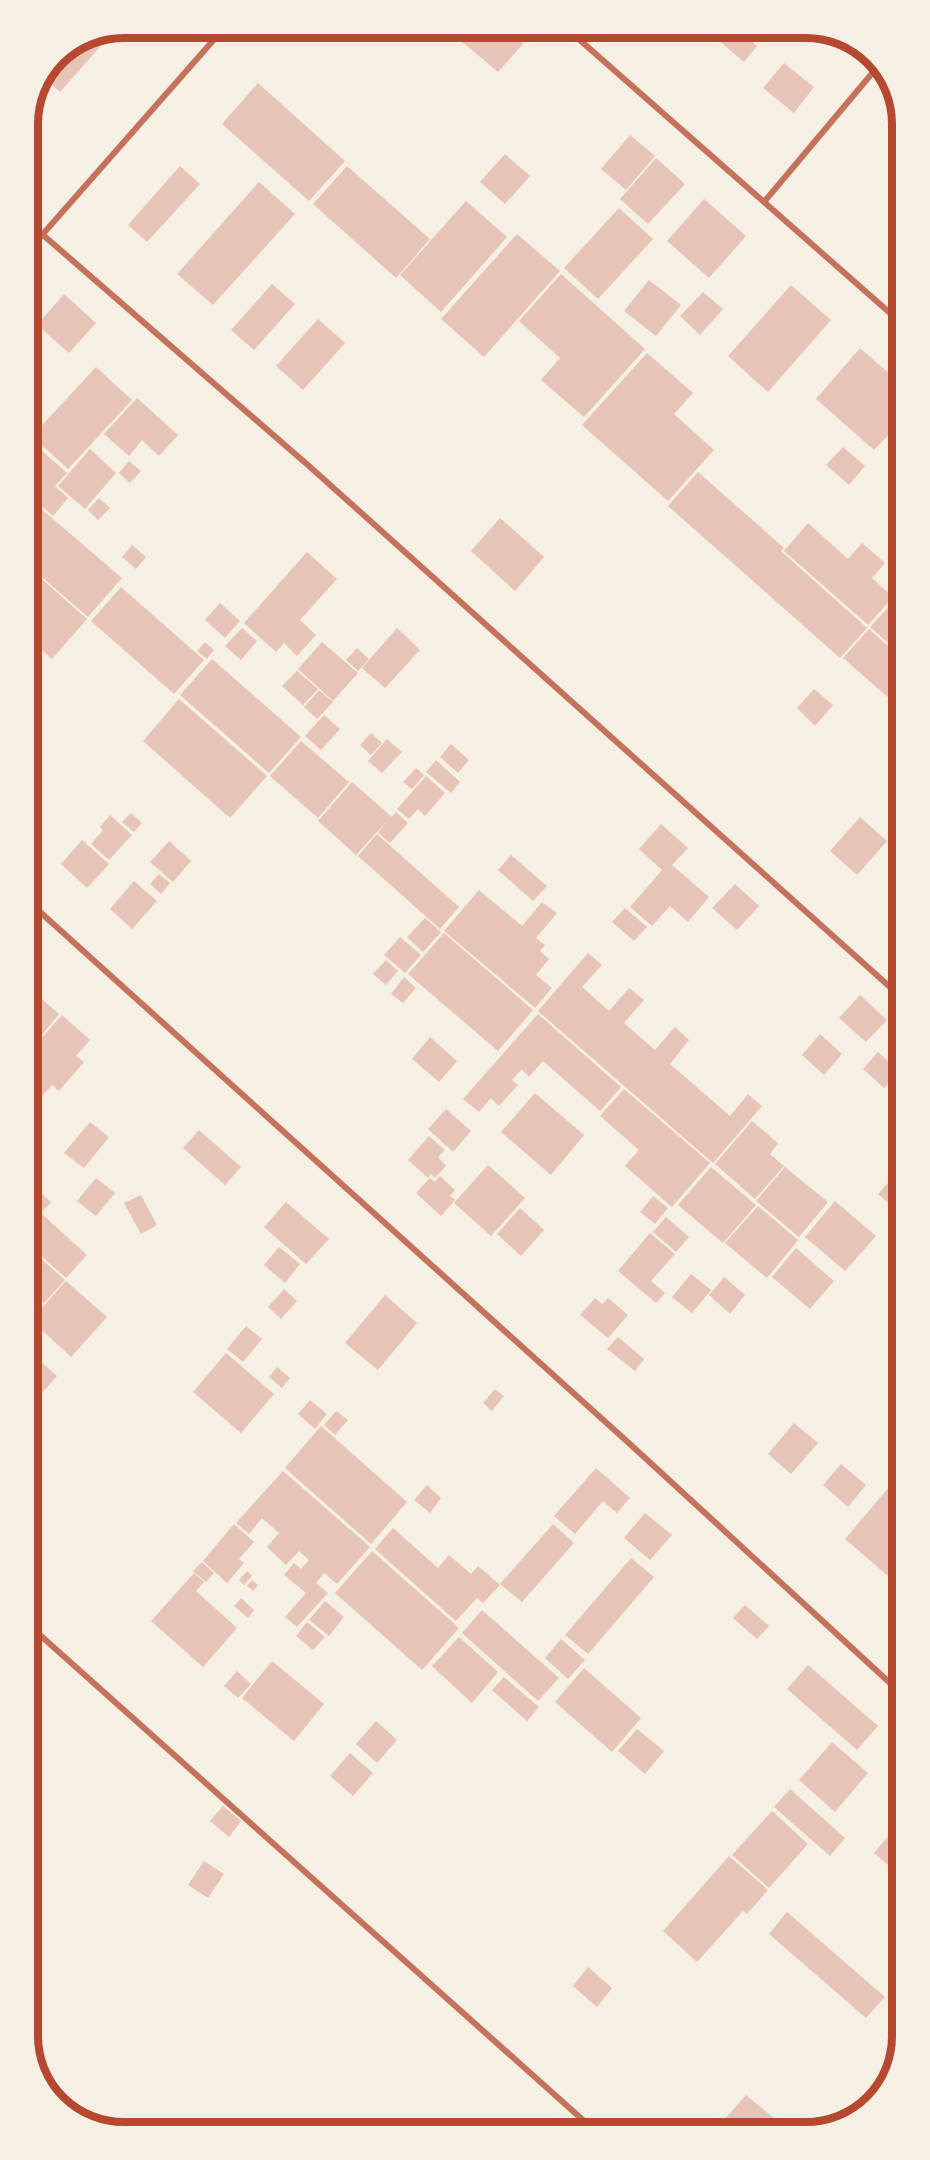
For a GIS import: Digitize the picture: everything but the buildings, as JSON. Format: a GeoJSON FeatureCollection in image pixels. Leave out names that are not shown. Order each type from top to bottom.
{"type":"FeatureCollection","features":[{"type":"Feature","properties":{"kind":"street"},"geometry":{"type":"LineString","coordinates":[[38,240],[215,38]]}},
{"type":"Feature","properties":{"kind":"street"},"geometry":{"type":"LineString","coordinates":[[578,38],[892,315]]}},
{"type":"Feature","properties":{"kind":"street"},"geometry":{"type":"LineString","coordinates":[[764,202],[874,70]]}},
{"type":"Feature","properties":{"kind":"street"},"geometry":{"type":"LineString","coordinates":[[38,230],[309,466],[892,989]]}},
{"type":"Feature","properties":{"kind":"street"},"geometry":{"type":"LineString","coordinates":[[38,910],[631,1445],[892,1685]]}},
{"type":"Feature","properties":{"kind":"street"},"geometry":{"type":"LineString","coordinates":[[38,1633],[584,2122]]}}]}
